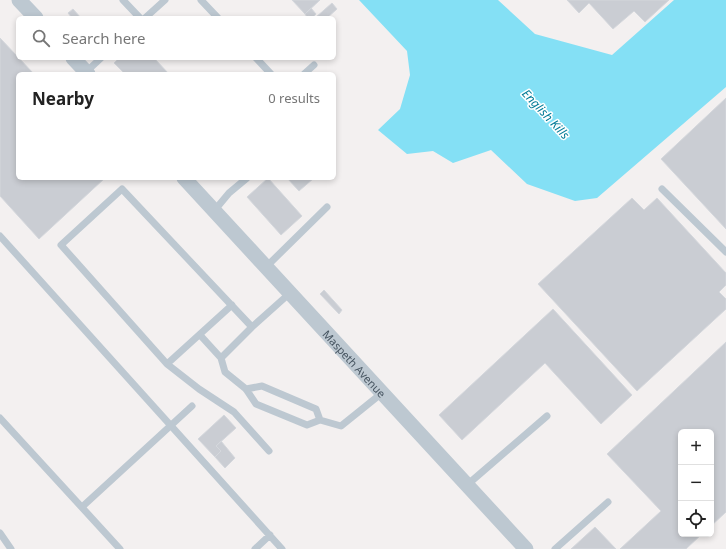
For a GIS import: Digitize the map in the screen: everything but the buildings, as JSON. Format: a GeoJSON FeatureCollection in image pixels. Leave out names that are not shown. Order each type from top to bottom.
{"type":"FeatureCollection","features":[{"type":"Feature","properties":{"kind":"street"},"geometry":{"type":"LineString","coordinates":[[20,0],[34,16]]}},
{"type":"Feature","properties":{"kind":"street"},"geometry":{"type":"LineString","coordinates":[[75,60],[86,72]]}},
{"type":"Feature","properties":{"kind":"street","name":"Maspeth Avenue"},"geometry":{"type":"LineString","coordinates":[[186,180],[526,549]]}},
{"type":"Feature","properties":{"kind":"lane"},"geometry":{"type":"LineString","coordinates":[[123,0],[138,16]]}},
{"type":"Feature","properties":{"kind":"lane"},"geometry":{"type":"LineString","coordinates":[[147,16],[165,0]]}},
{"type":"Feature","properties":{"kind":"lane"},"geometry":{"type":"LineString","coordinates":[[201,0],[216,16]]}},
{"type":"Feature","properties":{"kind":"lane"},"geometry":{"type":"LineString","coordinates":[[88,72],[99,60]]}},
{"type":"Feature","properties":{"kind":"lane"},"geometry":{"type":"LineString","coordinates":[[258,60],[268,72]]}},
{"type":"Feature","properties":{"kind":"lane"},"geometry":{"type":"LineString","coordinates":[[306,72],[314,65]]}},
{"type":"Feature","properties":{"kind":"lane"},"geometry":{"type":"LineString","coordinates":[[214,211],[229,193],[245,180]]}},
{"type":"Feature","properties":{"kind":"lane"},"geometry":{"type":"LineString","coordinates":[[252,327],[122,189],[61,245],[167,364],[199,389],[234,412],[269,451]]}},
{"type":"Feature","properties":{"kind":"lane"},"geometry":{"type":"LineString","coordinates":[[662,189],[726,252]]}},
{"type":"Feature","properties":{"kind":"lane"},"geometry":{"type":"LineString","coordinates":[[266,267],[327,207]]}},
{"type":"Feature","properties":{"kind":"lane"},"geometry":{"type":"LineString","coordinates":[[0,236],[282,549]]}},
{"type":"Feature","properties":{"kind":"lane"},"geometry":{"type":"LineString","coordinates":[[221,358],[252,327],[290,293]]}},
{"type":"Feature","properties":{"kind":"lane"},"geometry":{"type":"LineString","coordinates":[[167,364],[232,306]]}},
{"type":"Feature","properties":{"kind":"lane"},"geometry":{"type":"LineString","coordinates":[[200,334],[221,358],[225,372],[246,389],[256,404],[307,425],[320,420],[341,426],[382,393]]}},
{"type":"Feature","properties":{"kind":"lane"},"geometry":{"type":"LineString","coordinates":[[246,389],[262,386],[316,408],[320,420]]}},
{"type":"Feature","properties":{"kind":"lane"},"geometry":{"type":"LineString","coordinates":[[82,507],[192,406]]}},
{"type":"Feature","properties":{"kind":"lane"},"geometry":{"type":"LineString","coordinates":[[467,485],[547,416]]}},
{"type":"Feature","properties":{"kind":"lane"},"geometry":{"type":"LineString","coordinates":[[0,418],[120,549]]}},
{"type":"Feature","properties":{"kind":"lane"},"geometry":{"type":"LineString","coordinates":[[555,549],[608,502]]}},
{"type":"Feature","properties":{"kind":"lane"},"geometry":{"type":"LineString","coordinates":[[0,533],[11,549]]}},
{"type":"Feature","properties":{"kind":"lane"},"geometry":{"type":"LineString","coordinates":[[255,549],[270,535]]}},
{"type":"Feature","properties":{"kind":"water","name":"English Kills"},"geometry":{"type":"Polygon","coordinates":[[[359,0],[498,0],[535,34],[612,55],[674,0],[726,0],[726,87],[597,198],[575,201],[527,184],[491,150],[453,163],[433,151],[407,154],[378,130],[400,109],[410,75],[407,51],[359,0]]]}}]}
